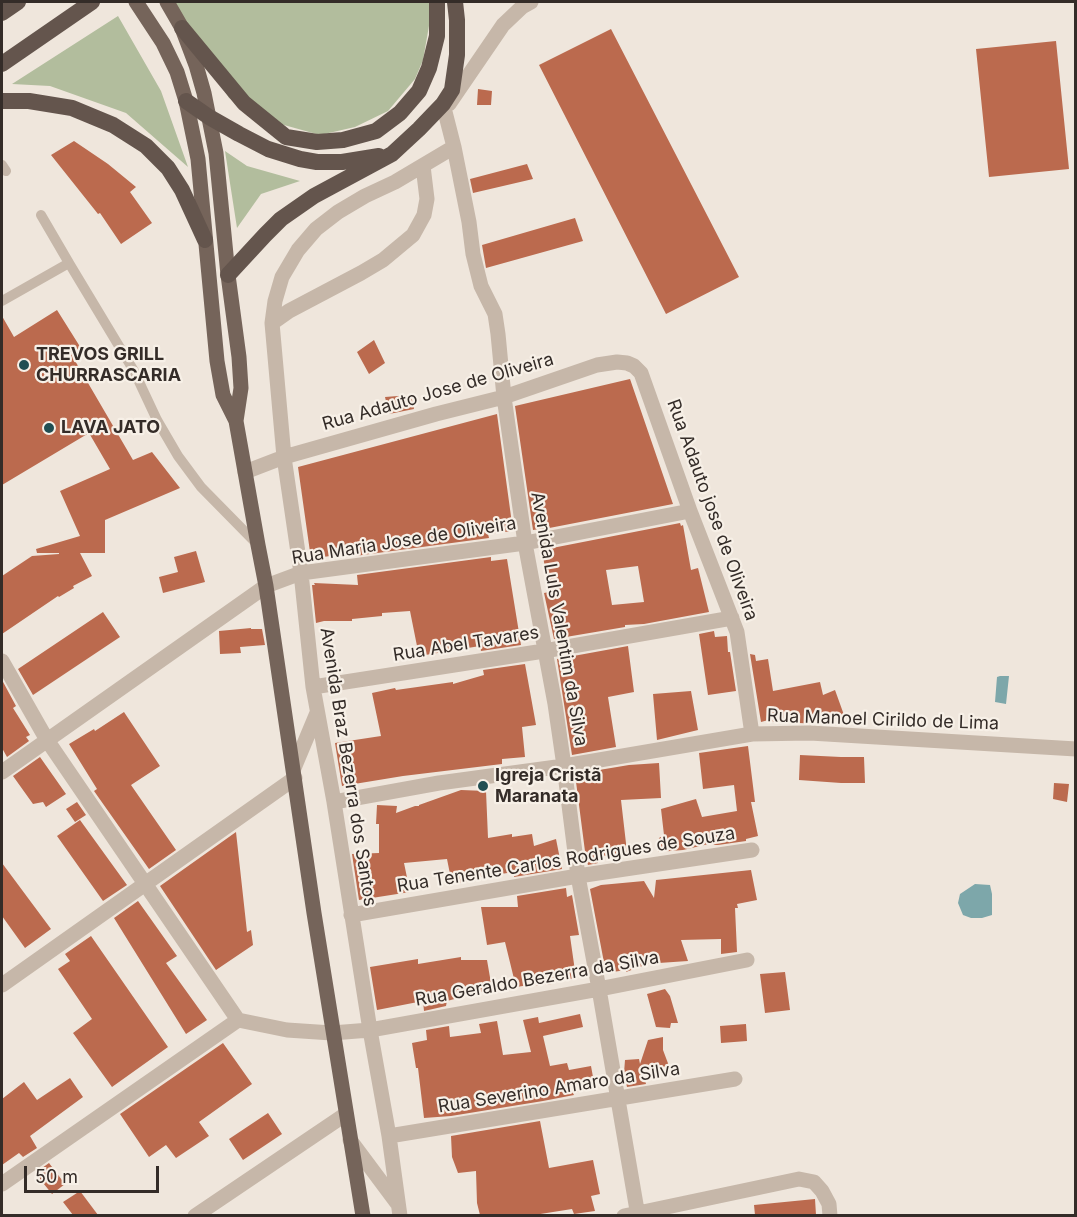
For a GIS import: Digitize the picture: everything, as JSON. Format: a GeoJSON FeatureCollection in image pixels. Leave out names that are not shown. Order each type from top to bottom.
{"type":"FeatureCollection","features":[{"type":"Feature","properties":{"kind":"highway"},"geometry":{"type":"LineString","coordinates":[[2,13],[18,2]]}},
{"type":"Feature","properties":{"kind":"highway"},"geometry":{"type":"LineString","coordinates":[[2,64],[92,2]]}},
{"type":"Feature","properties":{"kind":"highway"},"geometry":{"type":"LineString","coordinates":[[182,28],[244,103],[286,137],[317,142],[344,140],[376,131],[400,113],[419,90],[429,68],[437,36],[437,2]]}},
{"type":"Feature","properties":{"kind":"highway"},"geometry":{"type":"LineString","coordinates":[[228,275],[281,219],[314,196],[392,154],[444,107],[452,90],[457,55],[455,2]]}},
{"type":"Feature","properties":{"kind":"highway"},"geometry":{"type":"LineString","coordinates":[[2,101],[29,101],[72,108],[113,125],[146,146],[168,168],[182,190],[205,240]]}},
{"type":"Feature","properties":{"kind":"highway"},"geometry":{"type":"LineString","coordinates":[[186,101],[209,117],[268,149],[300,159],[342,162],[392,154]]}},
{"type":"Feature","properties":{"kind":"main road"},"geometry":{"type":"LineString","coordinates":[[136,2],[163,43],[177,72],[186,101],[198,159],[217,361],[223,395],[236,421],[266,586],[332,1033],[363,1215]]}},
{"type":"Feature","properties":{"kind":"main road"},"geometry":{"type":"LineString","coordinates":[[167,2],[182,28],[196,65],[216,153],[240,367],[236,421]]}},
{"type":"Feature","properties":{"kind":"street"},"geometry":{"type":"LineString","coordinates":[[444,107],[503,26],[522,7],[531,2]]}},
{"type":"Feature","properties":{"kind":"street","name":"Avenida LuIs Valentim da Silva"},"geometry":{"type":"LineString","coordinates":[[444,107],[469,222],[476,268],[481,286],[495,314],[504,397],[525,543],[555,704],[578,876],[618,1099],[633,1215]]}},
{"type":"Feature","properties":{"kind":"street","name":"Avenida Braz Bezerra dos Santos"},"geometry":{"type":"LineString","coordinates":[[399,1211],[389,1136],[313,687],[301,573],[284,457],[272,323],[282,277],[297,250],[316,229],[338,212],[454,147]]}},
{"type":"Feature","properties":{"kind":"street"},"geometry":{"type":"LineString","coordinates":[[272,323],[289,311],[384,260],[413,235],[424,215],[427,199],[423,166]]}},
{"type":"Feature","properties":{"kind":"street","name":"Rua Adauto Jose de Oliveira"},"geometry":{"type":"LineString","coordinates":[[245,472],[284,457],[504,397],[597,365],[627,363],[634,366],[640,373]]}},
{"type":"Feature","properties":{"kind":"street","name":"Rua Adauto jose de Oliveira"},"geometry":{"type":"LineString","coordinates":[[640,373],[737,632],[752,734]]}},
{"type":"Feature","properties":{"kind":"street","name":"Rua Maria Jose de Oliveira"},"geometry":{"type":"LineString","coordinates":[[2,772],[266,586],[301,573],[525,543],[690,511]]}},
{"type":"Feature","properties":{"kind":"street","name":"Rua Abel Tavares"},"geometry":{"type":"LineString","coordinates":[[313,687],[544,651],[732,618]]}},
{"type":"Feature","properties":{"kind":"street"},"geometry":{"type":"LineString","coordinates":[[2,661],[47,740],[238,1020],[2,1184]]}},
{"type":"Feature","properties":{"kind":"street"},"geometry":{"type":"LineString","coordinates":[[2,985],[294,773],[318,713]]}},
{"type":"Feature","properties":{"kind":"street","name":"Rua Manoel Cirildo de Lima"},"geometry":{"type":"LineString","coordinates":[[334,802],[439,783],[564,766],[752,734],[810,733],[1076,749]]}},
{"type":"Feature","properties":{"kind":"street","name":"Rua Tenente Carlos Rodrigues de Souza"},"geometry":{"type":"LineString","coordinates":[[351,915],[578,876],[752,850]]}},
{"type":"Feature","properties":{"kind":"street","name":"Rua Geraldo Bezerra da Silva"},"geometry":{"type":"LineString","coordinates":[[238,1020],[287,1030],[332,1033],[370,1030],[747,960]]}},
{"type":"Feature","properties":{"kind":"street","name":"Rua Severino Amaro da Silva"},"geometry":{"type":"LineString","coordinates":[[389,1136],[735,1079]]}},
{"type":"Feature","properties":{"kind":"street"},"geometry":{"type":"LineString","coordinates":[[195,1215],[346,1114]]}},
{"type":"Feature","properties":{"kind":"street"},"geometry":{"type":"LineString","coordinates":[[350,1140],[399,1211]]}},
{"type":"Feature","properties":{"kind":"street"},"geometry":{"type":"LineString","coordinates":[[633,1215],[799,1179],[814,1182],[822,1191],[830,1210]]}},
{"type":"Feature","properties":{"kind":"lane"},"geometry":{"type":"LineString","coordinates":[[41,215],[134,371],[157,420],[178,456],[201,487],[258,545]]}},
{"type":"Feature","properties":{"kind":"lane"},"geometry":{"type":"LineString","coordinates":[[2,301],[69,263]]}},
{"type":"Feature","properties":{"kind":"green space"},"geometry":{"type":"Polygon","coordinates":[[[171,2],[433,3],[423,60],[415,79],[388,111],[355,127],[320,135],[284,125],[229,98],[171,2]]]}},
{"type":"Feature","properties":{"kind":"green space"},"geometry":{"type":"Polygon","coordinates":[[[118,16],[161,91],[188,167],[126,113],[50,86],[12,84],[118,16]]]}},
{"type":"Feature","properties":{"kind":"green space"},"geometry":{"type":"Polygon","coordinates":[[[225,151],[247,166],[300,181],[261,194],[237,228],[225,151]]]}},
{"type":"Feature","properties":{"kind":"water"},"geometry":{"type":"Polygon","coordinates":[[[1009,676],[1006,704],[995,702],[997,677],[1009,676]]]}},
{"type":"Feature","properties":{"kind":"water"},"geometry":{"type":"Polygon","coordinates":[[[975,884],[990,885],[992,915],[971,918],[963,915],[958,903],[960,894],[975,884]]]}},
{"type":"Feature","properties":{"kind":"building"},"geometry":{"type":"Polygon","coordinates":[[[611,29],[739,277],[666,314],[539,65],[611,29]]]}},
{"type":"Feature","properties":{"kind":"building"},"geometry":{"type":"Polygon","coordinates":[[[1056,41],[1069,169],[989,177],[976,49],[1056,41]]]}},
{"type":"Feature","properties":{"kind":"building"},"geometry":{"type":"Polygon","coordinates":[[[478,89],[492,91],[491,105],[477,105],[478,89]]]}},
{"type":"Feature","properties":{"kind":"building"},"geometry":{"type":"Polygon","coordinates":[[[74,141],[136,187],[130,192],[152,223],[121,244],[100,213],[98,214],[51,155],[74,141]]]}},
{"type":"Feature","properties":{"kind":"building"},"geometry":{"type":"Polygon","coordinates":[[[527,164],[533,179],[473,193],[470,179],[527,164]]]}},
{"type":"Feature","properties":{"kind":"building"},"geometry":{"type":"Polygon","coordinates":[[[575,218],[583,241],[486,268],[482,245],[575,218]]]}},
{"type":"Feature","properties":{"kind":"building"},"geometry":{"type":"Polygon","coordinates":[[[57,310],[84,353],[74,359],[133,460],[152,452],[180,488],[105,520],[105,553],[80,553],[92,576],[73,586],[74,588],[58,596],[2,634],[2,576],[32,556],[59,554],[37,553],[36,549],[80,536],[60,491],[110,469],[89,433],[2,485],[2,316],[14,337],[57,310]]]}},
{"type":"Feature","properties":{"kind":"building"},"geometry":{"type":"Polygon","coordinates":[[[374,340],[385,363],[369,374],[357,352],[374,340]]]}},
{"type":"Feature","properties":{"kind":"building"},"geometry":{"type":"Polygon","coordinates":[[[630,379],[673,504],[533,530],[515,406],[630,379]]]}},
{"type":"Feature","properties":{"kind":"building"},"geometry":{"type":"Polygon","coordinates":[[[411,395],[414,409],[389,414],[385,397],[411,395]]]}},
{"type":"Feature","properties":{"kind":"building"},"geometry":{"type":"Polygon","coordinates":[[[497,414],[513,531],[488,534],[489,538],[355,556],[355,552],[311,559],[298,467],[497,414]]]}},
{"type":"Feature","properties":{"kind":"building"},"geometry":{"type":"Polygon","coordinates":[[[680,523],[681,526],[683,525],[691,570],[698,568],[709,612],[554,639],[544,593],[549,592],[542,550],[680,523]],[[638,566],[606,570],[612,605],[644,602],[638,566]]]}},
{"type":"Feature","properties":{"kind":"building"},"geometry":{"type":"Polygon","coordinates":[[[196,551],[205,582],[163,593],[159,577],[178,572],[174,557],[196,551]]]}},
{"type":"Feature","properties":{"kind":"building"},"geometry":{"type":"Polygon","coordinates":[[[491,557],[491,561],[507,559],[521,645],[481,651],[480,646],[419,656],[410,611],[382,613],[382,616],[352,619],[352,621],[316,623],[312,585],[315,585],[314,583],[358,585],[357,575],[491,557]]]}},
{"type":"Feature","properties":{"kind":"building"},"geometry":{"type":"Polygon","coordinates":[[[103,612],[120,637],[33,695],[18,669],[103,612]]]}},
{"type":"Feature","properties":{"kind":"building"},"geometry":{"type":"Polygon","coordinates":[[[262,629],[265,645],[240,647],[241,653],[220,654],[219,631],[262,629]]]}},
{"type":"Feature","properties":{"kind":"building"},"geometry":{"type":"Polygon","coordinates":[[[714,631],[715,637],[727,636],[736,691],[708,695],[699,634],[714,631]]]}},
{"type":"Feature","properties":{"kind":"building"},"geometry":{"type":"Polygon","coordinates":[[[628,646],[634,692],[608,697],[616,747],[572,755],[557,659],[628,646]]]}},
{"type":"Feature","properties":{"kind":"building"},"geometry":{"type":"Polygon","coordinates":[[[750,654],[755,655],[756,661],[768,659],[773,691],[820,682],[823,695],[835,690],[844,715],[823,724],[799,723],[795,715],[773,722],[772,719],[761,722],[750,654]]]}},
{"type":"Feature","properties":{"kind":"building"},"geometry":{"type":"Polygon","coordinates":[[[525,664],[536,725],[522,727],[525,757],[502,759],[502,764],[342,786],[335,743],[381,736],[372,693],[395,688],[396,690],[453,682],[453,684],[484,675],[483,670],[525,664]]]}},
{"type":"Feature","properties":{"kind":"building"},"geometry":{"type":"Polygon","coordinates":[[[2,680],[16,706],[13,708],[30,735],[26,737],[29,741],[7,757],[2,748],[2,680]]]}},
{"type":"Feature","properties":{"kind":"building"},"geometry":{"type":"Polygon","coordinates":[[[691,691],[698,730],[657,740],[653,694],[691,691]]]}},
{"type":"Feature","properties":{"kind":"building"},"geometry":{"type":"Polygon","coordinates":[[[124,712],[160,766],[131,785],[176,850],[149,869],[94,791],[97,789],[69,744],[94,729],[95,731],[124,712]]]}},
{"type":"Feature","properties":{"kind":"building"},"geometry":{"type":"Polygon","coordinates":[[[748,746],[755,802],[751,802],[758,836],[746,839],[746,841],[718,845],[713,843],[683,850],[658,852],[659,838],[664,835],[661,809],[696,799],[702,817],[737,811],[734,785],[703,789],[699,753],[748,746]]]}},
{"type":"Feature","properties":{"kind":"building"},"geometry":{"type":"Polygon","coordinates":[[[800,755],[864,757],[865,783],[799,780],[800,755]]]}},
{"type":"Feature","properties":{"kind":"building"},"geometry":{"type":"Polygon","coordinates":[[[40,757],[66,794],[46,807],[43,802],[33,804],[13,776],[40,757]]]}},
{"type":"Feature","properties":{"kind":"building"},"geometry":{"type":"Polygon","coordinates":[[[659,763],[661,798],[621,800],[629,855],[598,856],[598,863],[588,865],[575,774],[629,765],[659,763]]]}},
{"type":"Feature","properties":{"kind":"building"},"geometry":{"type":"Polygon","coordinates":[[[1054,783],[1069,784],[1067,802],[1053,799],[1054,783]]]}},
{"type":"Feature","properties":{"kind":"building"},"geometry":{"type":"Polygon","coordinates":[[[461,790],[486,791],[488,838],[512,834],[512,837],[532,834],[534,846],[556,839],[562,869],[514,877],[514,872],[468,879],[469,881],[452,884],[447,859],[404,863],[410,892],[359,900],[352,854],[379,853],[377,805],[397,806],[396,813],[461,790]]]}},
{"type":"Feature","properties":{"kind":"building"},"geometry":{"type":"Polygon","coordinates":[[[77,802],[86,815],[75,822],[66,809],[77,802]]]}},
{"type":"Feature","properties":{"kind":"building"},"geometry":{"type":"Polygon","coordinates":[[[80,820],[127,885],[103,901],[57,836],[80,820]]]}},
{"type":"Feature","properties":{"kind":"building"},"geometry":{"type":"Polygon","coordinates":[[[236,832],[247,932],[251,930],[253,945],[216,970],[160,886],[236,832]]]}},
{"type":"Feature","properties":{"kind":"building"},"geometry":{"type":"Polygon","coordinates":[[[2,863],[51,929],[25,948],[2,916],[2,863]]]}},
{"type":"Feature","properties":{"kind":"building"},"geometry":{"type":"Polygon","coordinates":[[[751,870],[757,900],[737,904],[738,908],[735,908],[737,952],[721,954],[721,939],[681,940],[688,961],[644,964],[626,972],[626,970],[606,973],[590,889],[601,885],[644,881],[654,898],[656,880],[751,870]]]}},
{"type":"Feature","properties":{"kind":"building"},"geometry":{"type":"Polygon","coordinates":[[[566,888],[567,897],[572,895],[579,935],[570,936],[576,978],[551,982],[552,984],[516,987],[505,942],[487,945],[481,907],[518,907],[517,896],[566,888]]]}},
{"type":"Feature","properties":{"kind":"building"},"geometry":{"type":"Polygon","coordinates":[[[138,901],[177,956],[166,963],[207,1020],[186,1034],[114,918],[138,901]]]}},
{"type":"Feature","properties":{"kind":"building"},"geometry":{"type":"Polygon","coordinates":[[[91,936],[168,1047],[112,1087],[73,1033],[92,1019],[58,969],[70,961],[65,954],[91,936]]]}},
{"type":"Feature","properties":{"kind":"building"},"geometry":{"type":"Polygon","coordinates":[[[461,957],[461,960],[487,960],[492,989],[447,1001],[446,1006],[424,1011],[423,1001],[377,1010],[370,967],[418,959],[418,964],[461,957]]]}},
{"type":"Feature","properties":{"kind":"building"},"geometry":{"type":"Polygon","coordinates":[[[785,972],[790,1010],[765,1013],[760,974],[785,972]]]}},
{"type":"Feature","properties":{"kind":"building"},"geometry":{"type":"Polygon","coordinates":[[[665,989],[670,996],[678,1023],[671,1023],[670,1028],[656,1027],[647,994],[665,989]]]}},
{"type":"Feature","properties":{"kind":"building"},"geometry":{"type":"Polygon","coordinates":[[[580,1014],[583,1027],[543,1036],[550,1066],[567,1063],[569,1070],[591,1066],[595,1088],[543,1101],[451,1116],[424,1118],[418,1068],[416,1068],[412,1043],[427,1040],[426,1030],[449,1026],[450,1037],[481,1033],[479,1024],[497,1021],[503,1055],[531,1052],[523,1020],[538,1017],[539,1023],[580,1014]]]}},
{"type":"Feature","properties":{"kind":"building"},"geometry":{"type":"Polygon","coordinates":[[[746,1024],[747,1041],[721,1043],[720,1026],[746,1024]]]}},
{"type":"Feature","properties":{"kind":"building"},"geometry":{"type":"Polygon","coordinates":[[[663,1037],[663,1050],[669,1066],[642,1070],[646,1084],[627,1087],[624,1073],[625,1060],[639,1059],[640,1064],[648,1040],[663,1037]]]}},
{"type":"Feature","properties":{"kind":"building"},"geometry":{"type":"Polygon","coordinates":[[[223,1043],[252,1084],[199,1122],[209,1136],[176,1158],[166,1145],[149,1157],[120,1114],[223,1043]]]}},
{"type":"Feature","properties":{"kind":"building"},"geometry":{"type":"Polygon","coordinates":[[[70,1078],[83,1097],[30,1136],[37,1148],[23,1157],[19,1153],[2,1165],[2,1099],[24,1082],[37,1100],[70,1078]]]}},
{"type":"Feature","properties":{"kind":"building"},"geometry":{"type":"Polygon","coordinates":[[[268,1113],[282,1134],[243,1160],[229,1139],[268,1113]]]}},
{"type":"Feature","properties":{"kind":"building"},"geometry":{"type":"Polygon","coordinates":[[[540,1121],[549,1168],[593,1160],[600,1194],[591,1196],[595,1211],[574,1214],[572,1209],[534,1215],[480,1215],[477,1203],[476,1171],[458,1173],[452,1157],[451,1136],[540,1121]]]}},
{"type":"Feature","properties":{"kind":"building"},"geometry":{"type":"Polygon","coordinates":[[[49,1163],[65,1184],[52,1194],[35,1173],[49,1163]]]}},
{"type":"Feature","properties":{"kind":"building"},"geometry":{"type":"Polygon","coordinates":[[[80,1191],[98,1215],[73,1215],[63,1202],[80,1191]]]}},
{"type":"Feature","properties":{"kind":"building"},"geometry":{"type":"Polygon","coordinates":[[[815,1199],[816,1215],[755,1215],[754,1205],[815,1199]]]}},
{"type":"Feature","properties":{"kind":"place","name":"TREVOS GRILL CHURRASCARIA"},"geometry":{"type":"Point","coordinates":[24,365]}},
{"type":"Feature","properties":{"kind":"place","name":"LAVA JATO"},"geometry":{"type":"Point","coordinates":[49,428]}},
{"type":"Feature","properties":{"kind":"place","name":"Igreja Cristã Maranata"},"geometry":{"type":"Point","coordinates":[483,786]}}]}
